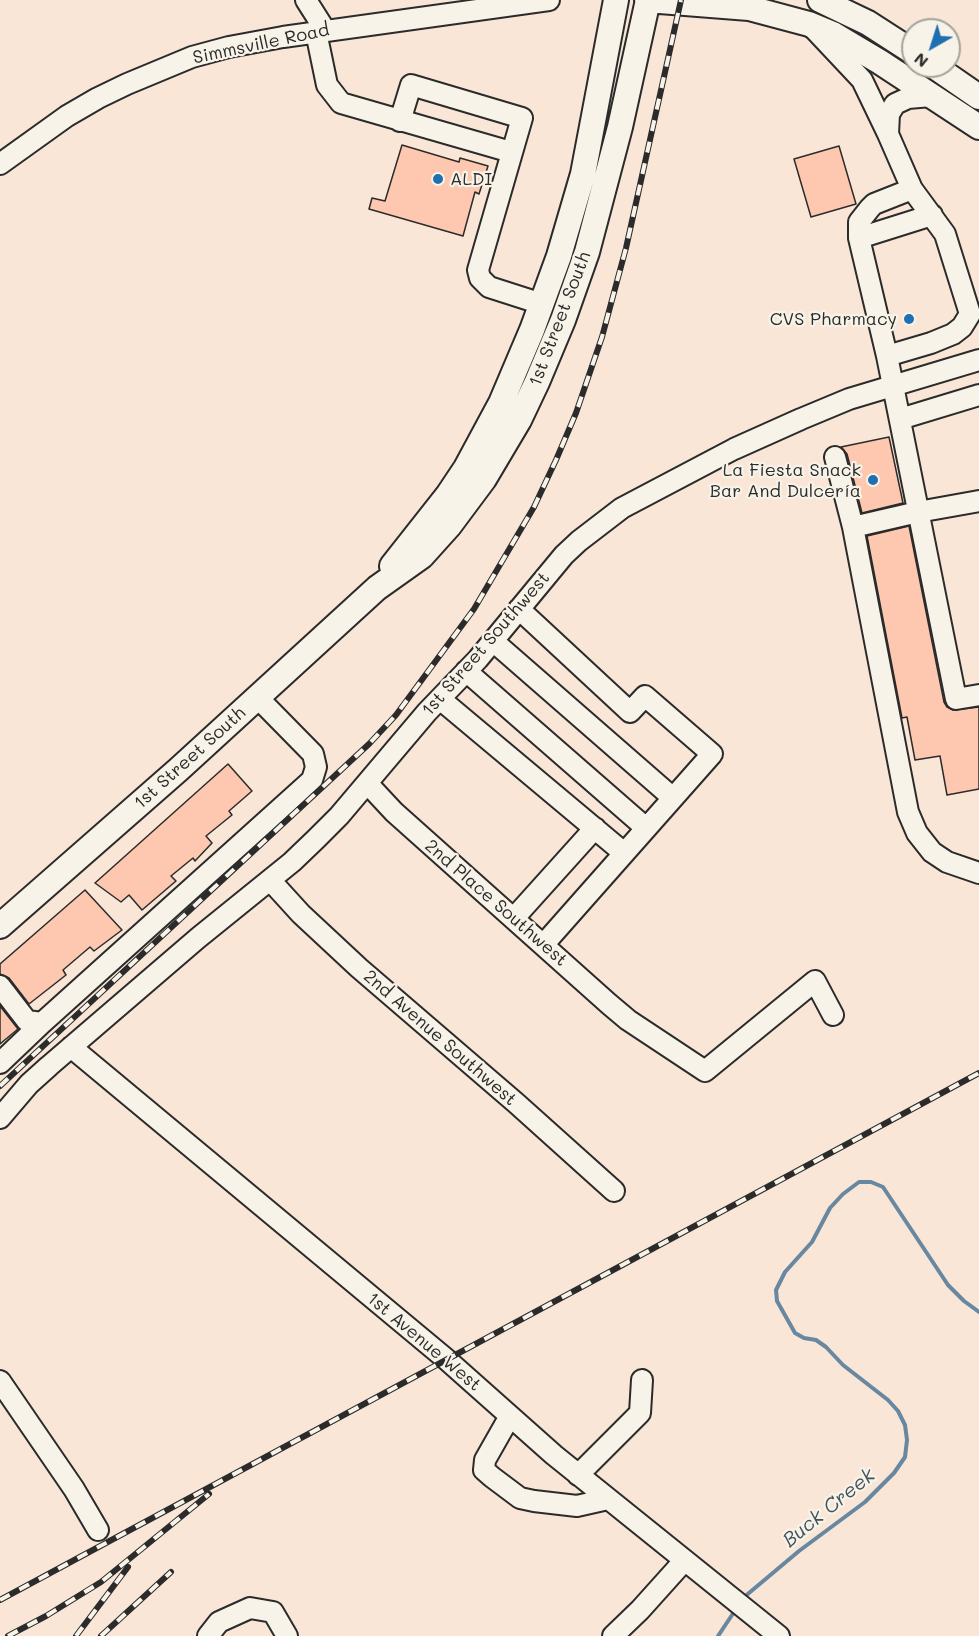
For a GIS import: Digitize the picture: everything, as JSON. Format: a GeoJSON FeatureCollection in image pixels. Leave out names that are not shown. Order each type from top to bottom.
{"type":"FeatureCollection","features":[{"type":"Feature","properties":{"kind":"main road","name":"1st Street South"},"geometry":{"type":"LineString","coordinates":[[459,497],[466,468],[501,403],[542,304],[571,219],[583,174],[616,0]]}},
{"type":"Feature","properties":{"kind":"main road","name":"1st Street South"},"geometry":{"type":"LineString","coordinates":[[0,926],[178,770],[377,588],[500,454],[519,420],[563,320],[598,215],[648,0]]}},
{"type":"Feature","properties":{"kind":"main road"},"geometry":{"type":"LineString","coordinates":[[648,0],[749,8],[809,24],[833,34],[871,56],[979,128]]}},
{"type":"Feature","properties":{"kind":"main road"},"geometry":{"type":"LineString","coordinates":[[820,0],[868,23],[901,44]]}},
{"type":"Feature","properties":{"kind":"main road"},"geometry":{"type":"LineString","coordinates":[[951,78],[979,97]]}},
{"type":"Feature","properties":{"kind":"street"},"geometry":{"type":"LineString","coordinates":[[306,0],[321,31],[323,74],[327,85],[340,103],[511,152]]}},
{"type":"Feature","properties":{"kind":"street","name":"Simmsville Road"},"geometry":{"type":"LineString","coordinates":[[0,164],[67,116],[127,84],[201,55],[240,45],[321,31],[549,0]]}},
{"type":"Feature","properties":{"kind":"street"},"geometry":{"type":"LineString","coordinates":[[809,24],[862,80],[912,189],[945,234],[975,312],[962,327],[952,334],[887,356]]}},
{"type":"Feature","properties":{"kind":"street"},"geometry":{"type":"LineString","coordinates":[[400,121],[411,85],[522,118],[477,270],[480,278],[489,287],[542,304]]}},
{"type":"Feature","properties":{"kind":"street"},"geometry":{"type":"LineString","coordinates":[[888,134],[889,114],[895,104],[908,98],[931,96]]}},
{"type":"Feature","properties":{"kind":"street"},"geometry":{"type":"LineString","coordinates":[[912,189],[874,204],[859,222],[859,238],[887,356],[956,699],[979,695]]}},
{"type":"Feature","properties":{"kind":"street"},"geometry":{"type":"LineString","coordinates":[[859,238],[932,215]]}},
{"type":"Feature","properties":{"kind":"street","name":"1st Street Southwest"},"geometry":{"type":"LineString","coordinates":[[0,1118],[29,1084],[316,839],[493,641],[564,555],[579,541],[622,508],[753,440],[849,399],[979,360]]}},
{"type":"Feature","properties":{"kind":"street"},"geometry":{"type":"LineString","coordinates":[[900,419],[979,395]]}},
{"type":"Feature","properties":{"kind":"street"},"geometry":{"type":"LineString","coordinates":[[835,457],[854,527],[908,812],[917,833],[932,852],[947,862],[979,873]]}},
{"type":"Feature","properties":{"kind":"street"},"geometry":{"type":"LineString","coordinates":[[854,527],[979,501]]}},
{"type":"Feature","properties":{"kind":"street"},"geometry":{"type":"LineString","coordinates":[[519,609],[630,712],[645,696],[711,754],[544,944]]}},
{"type":"Feature","properties":{"kind":"street"},"geometry":{"type":"LineString","coordinates":[[493,641],[673,798]]}},
{"type":"Feature","properties":{"kind":"street"},"geometry":{"type":"LineString","coordinates":[[466,671],[646,828]]}},
{"type":"Feature","properties":{"kind":"street"},"geometry":{"type":"LineString","coordinates":[[0,1063],[312,780],[316,767],[313,754],[258,698]]}},
{"type":"Feature","properties":{"kind":"street"},"geometry":{"type":"LineString","coordinates":[[440,699],[624,853]]}},
{"type":"Feature","properties":{"kind":"street","name":"2nd Place Southwest"},"geometry":{"type":"LineString","coordinates":[[367,783],[409,825],[628,1020],[705,1071],[815,981],[833,1015]]}},
{"type":"Feature","properties":{"kind":"street"},"geometry":{"type":"LineString","coordinates":[[514,918],[595,828]]}},
{"type":"Feature","properties":{"kind":"street","name":"2nd Avenue Southwest"},"geometry":{"type":"LineString","coordinates":[[270,880],[301,914],[359,968],[614,1191]]}},
{"type":"Feature","properties":{"kind":"street"},"geometry":{"type":"LineString","coordinates":[[0,986],[27,1021],[42,1023]]}},
{"type":"Feature","properties":{"kind":"street","name":"1st Avenue West"},"geometry":{"type":"LineString","coordinates":[[71,1047],[446,1359],[578,1474],[775,1634]]}},
{"type":"Feature","properties":{"kind":"street"},"geometry":{"type":"LineString","coordinates":[[578,1474],[640,1413],[642,1380]]}},
{"type":"Feature","properties":{"kind":"street"},"geometry":{"type":"LineString","coordinates":[[0,1381],[74,1489],[98,1530]]}},
{"type":"Feature","properties":{"kind":"street"},"geometry":{"type":"LineString","coordinates":[[510,1416],[485,1460],[484,1470],[512,1494],[534,1501],[577,1506],[608,1499]]}},
{"type":"Feature","properties":{"kind":"street"},"geometry":{"type":"LineString","coordinates":[[613,1636],[684,1561]]}},
{"type":"Feature","properties":{"kind":"street"},"geometry":{"type":"LineString","coordinates":[[208,1636],[219,1622],[250,1608],[273,1612],[287,1636]]}},
{"type":"Feature","properties":{"kind":"building","name":"ALDI"},"geometry":{"type":"Polygon","coordinates":[[[402,145],[459,162],[460,158],[488,166],[479,194],[475,192],[463,236],[369,209],[372,198],[385,201],[402,145]]]}},
{"type":"Feature","properties":{"kind":"building"},"geometry":{"type":"Polygon","coordinates":[[[839,146],[856,204],[811,217],[794,159],[839,146]]]}},
{"type":"Feature","properties":{"kind":"building"},"geometry":{"type":"Polygon","coordinates":[[[889,437],[903,503],[862,513],[847,454],[841,447],[889,437]]]}},
{"type":"Feature","properties":{"kind":"building"},"geometry":{"type":"Polygon","coordinates":[[[909,526],[944,702],[953,710],[979,707],[979,789],[947,795],[940,756],[915,760],[907,717],[902,718],[867,536],[909,526]]]}},
{"type":"Feature","properties":{"kind":"building"},"geometry":{"type":"Polygon","coordinates":[[[228,764],[252,791],[229,811],[232,815],[206,836],[212,843],[195,861],[193,858],[171,876],[176,881],[142,910],[129,895],[121,902],[95,883],[228,764]]]}},
{"type":"Feature","properties":{"kind":"building"},"geometry":{"type":"Polygon","coordinates":[[[85,890],[122,930],[94,951],[90,947],[63,970],[66,975],[29,1004],[9,978],[0,974],[0,964],[85,890]]]}},
{"type":"Feature","properties":{"kind":"building"},"geometry":{"type":"Polygon","coordinates":[[[0,1006],[18,1029],[0,1044],[0,1006]]]}},
{"type":"Feature","properties":{"kind":"waterway","name":"Buck Creek"},"geometry":{"type":"LineString","coordinates":[[743,1598],[799,1551],[865,1502],[894,1473],[905,1457],[907,1440],[905,1425],[898,1411],[888,1400],[843,1365],[826,1347],[816,1340],[804,1338],[795,1333],[777,1301],[776,1290],[785,1272],[812,1242],[830,1208],[859,1182],[871,1182],[883,1187],[948,1285],[979,1312]]}},
{"type":"Feature","properties":{"kind":"waterway","name":"Buck Creek"},"geometry":{"type":"LineString","coordinates":[[718,1636],[736,1609]]}},
{"type":"Feature","properties":{"kind":"railway"},"geometry":{"type":"LineString","coordinates":[[0,1086],[369,744],[396,715],[474,609],[534,507],[576,413],[602,337],[626,248],[681,0]]}},
{"type":"Feature","properties":{"kind":"railway"},"geometry":{"type":"LineString","coordinates":[[0,1600],[979,1073]]}},
{"type":"Feature","properties":{"kind":"railway"},"geometry":{"type":"LineString","coordinates":[[8,1636],[101,1582],[209,1494]]}},
{"type":"Feature","properties":{"kind":"railway"},"geometry":{"type":"LineString","coordinates":[[76,1636],[128,1567]]}},
{"type":"Feature","properties":{"kind":"railway"},"geometry":{"type":"LineString","coordinates":[[101,1636],[171,1572]]}},
{"type":"Feature","properties":{"kind":"place","name":"ALDI"},"geometry":{"type":"Point","coordinates":[438,179]}},
{"type":"Feature","properties":{"kind":"place","name":"CVS Pharmacy"},"geometry":{"type":"Point","coordinates":[909,319]}},
{"type":"Feature","properties":{"kind":"place","name":"La Fiesta Snack Bar And Dulcería"},"geometry":{"type":"Point","coordinates":[873,480]}}]}
